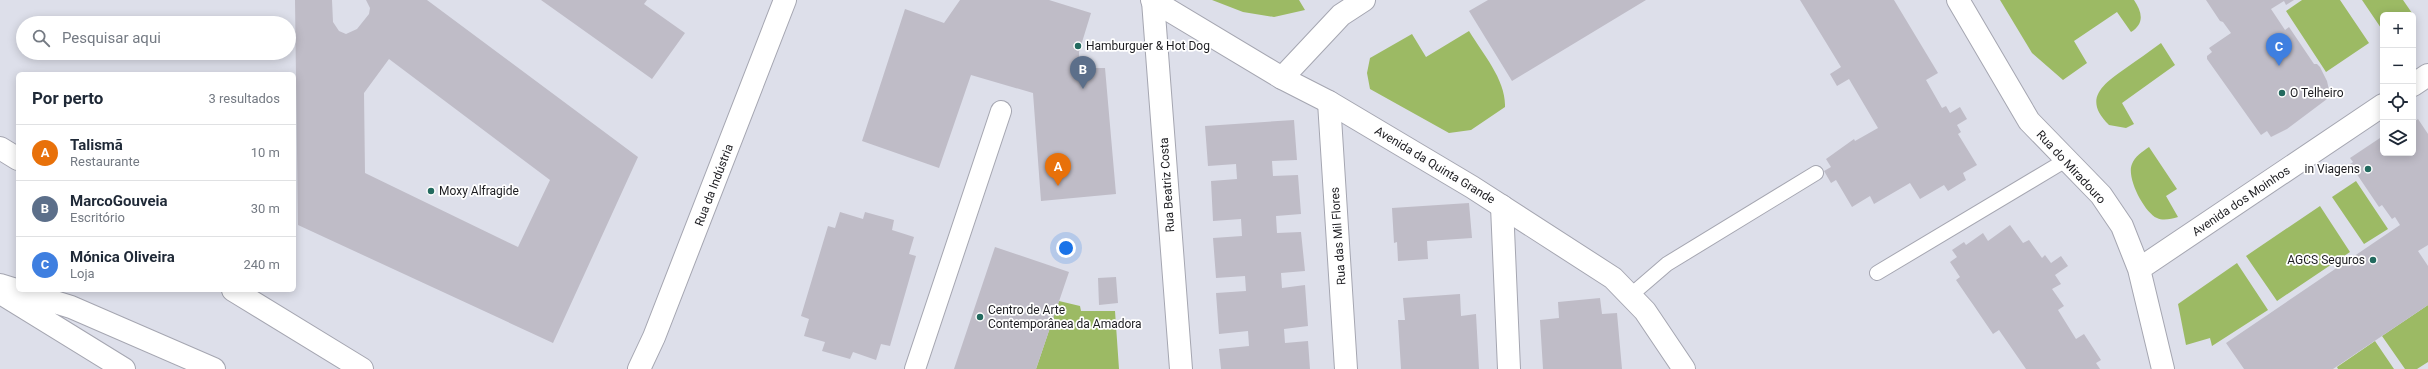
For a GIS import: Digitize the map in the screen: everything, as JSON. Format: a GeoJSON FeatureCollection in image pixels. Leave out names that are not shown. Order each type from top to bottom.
{"type":"FeatureCollection","features":[{"type":"Feature","properties":{"kind":"main road","name":"Rua da Indústria"},"geometry":{"type":"LineString","coordinates":[[639,369],[654,337],[785,0]]}},
{"type":"Feature","properties":{"kind":"main road","name":"Avenida da Quinta Grande"},"geometry":{"type":"LineString","coordinates":[[1152,0],[1282,78],[1329,102],[1502,206],[1613,278],[1631,295],[1662,334],[1684,369]]}},
{"type":"Feature","properties":{"kind":"main road","name":"Rua Beatriz Costa"},"geometry":{"type":"LineString","coordinates":[[1152,0],[1181,369]]}},
{"type":"Feature","properties":{"kind":"main road"},"geometry":{"type":"LineString","coordinates":[[1282,78],[1341,15],[1364,0]]}},
{"type":"Feature","properties":{"kind":"main road","name":"Rua do Miradouro"},"geometry":{"type":"LineString","coordinates":[[1958,0],[2029,122],[2101,195],[2122,226],[2139,270],[2163,369]]}},
{"type":"Feature","properties":{"kind":"main road"},"geometry":{"type":"LineString","coordinates":[[2414,84],[2428,75]]}},
{"type":"Feature","properties":{"kind":"main road","name":"Rua das Mil Flores"},"geometry":{"type":"LineString","coordinates":[[1329,102],[1346,369]]}},
{"type":"Feature","properties":{"kind":"main road","name":"Avenida dos Moinhos"},"geometry":{"type":"LineString","coordinates":[[2139,270],[2380,107]]}},
{"type":"Feature","properties":{"kind":"main road"},"geometry":{"type":"LineString","coordinates":[[0,148],[16,158]]}},
{"type":"Feature","properties":{"kind":"main road"},"geometry":{"type":"LineString","coordinates":[[1502,206],[1509,369]]}},
{"type":"Feature","properties":{"kind":"main road"},"geometry":{"type":"LineString","coordinates":[[0,285],[16,290]]}},
{"type":"Feature","properties":{"kind":"main road"},"geometry":{"type":"LineString","coordinates":[[0,292],[124,369]]}},
{"type":"Feature","properties":{"kind":"main road"},"geometry":{"type":"LineString","coordinates":[[23,292],[71,307],[214,369]]}},
{"type":"Feature","properties":{"kind":"main road"},"geometry":{"type":"LineString","coordinates":[[236,292],[362,369]]}},
{"type":"Feature","properties":{"kind":"street"},"geometry":{"type":"LineString","coordinates":[[915,369],[1001,111]]}},
{"type":"Feature","properties":{"kind":"lane"},"geometry":{"type":"LineString","coordinates":[[1877,273],[2066,160]]}},
{"type":"Feature","properties":{"kind":"lane"},"geometry":{"type":"LineString","coordinates":[[1631,295],[1667,264],[1816,173]]}},
{"type":"Feature","properties":{"kind":"green space"},"geometry":{"type":"Polygon","coordinates":[[[1212,0],[1299,0],[1305,10],[1274,17],[1243,12],[1212,0]]]}},
{"type":"Feature","properties":{"kind":"green space"},"geometry":{"type":"Polygon","coordinates":[[[2000,0],[2134,0],[2141,17],[2138,25],[2131,32],[2117,12],[2074,41],[2087,63],[2063,80],[2032,53],[2000,0]]]}},
{"type":"Feature","properties":{"kind":"green space"},"geometry":{"type":"Polygon","coordinates":[[[2302,0],[2340,0],[2369,43],[2326,72],[2286,11],[2302,0]]]}},
{"type":"Feature","properties":{"kind":"green space"},"geometry":{"type":"Polygon","coordinates":[[[2362,0],[2403,0],[2411,12],[2380,12],[2380,27],[2362,0]]]}},
{"type":"Feature","properties":{"kind":"green space"},"geometry":{"type":"Polygon","coordinates":[[[1469,31],[1498,77],[1502,87],[1505,107],[1471,130],[1449,133],[1370,89],[1367,73],[1370,58],[1412,34],[1426,57],[1469,31]]]}},
{"type":"Feature","properties":{"kind":"green space"},"geometry":{"type":"Polygon","coordinates":[[[2161,43],[2175,65],[2122,103],[2134,124],[2126,128],[2109,125],[2101,116],[2097,107],[2096,100],[2103,86],[2161,43]]]}},
{"type":"Feature","properties":{"kind":"green space"},"geometry":{"type":"Polygon","coordinates":[[[2149,147],[2177,189],[2166,196],[2178,217],[2170,219],[2157,218],[2147,209],[2137,194],[2132,177],[2132,164],[2141,152],[2149,147]]]}},
{"type":"Feature","properties":{"kind":"green space"},"geometry":{"type":"Polygon","coordinates":[[[2356,181],[2388,229],[2364,244],[2332,197],[2356,181]]]}},
{"type":"Feature","properties":{"kind":"green space"},"geometry":{"type":"Polygon","coordinates":[[[2320,206],[2350,252],[2277,301],[2246,256],[2320,206]]]}},
{"type":"Feature","properties":{"kind":"green space"},"geometry":{"type":"Polygon","coordinates":[[[2237,263],[2268,310],[2212,346],[2210,338],[2186,345],[2178,304],[2237,263]]]}},
{"type":"Feature","properties":{"kind":"green space"},"geometry":{"type":"Polygon","coordinates":[[[1059,301],[1080,306],[1081,311],[1115,311],[1119,369],[1036,369],[1059,301]]]}},
{"type":"Feature","properties":{"kind":"green space"},"geometry":{"type":"Polygon","coordinates":[[[2428,305],[2428,362],[2417,369],[2405,369],[2382,336],[2428,305]]]}},
{"type":"Feature","properties":{"kind":"green space"},"geometry":{"type":"Polygon","coordinates":[[[2375,341],[2394,369],[2338,369],[2337,367],[2375,341]]]}},
{"type":"Feature","properties":{"kind":"building"},"geometry":{"type":"Polygon","coordinates":[[[295,0],[332,0],[333,22],[339,31],[346,34],[357,29],[369,14],[370,8],[366,0],[427,0],[638,157],[553,343],[298,225],[295,0]],[[389,59],[364,93],[365,173],[518,247],[550,180],[389,59]]]}},
{"type":"Feature","properties":{"kind":"building"},"geometry":{"type":"Polygon","coordinates":[[[541,0],[647,0],[644,4],[685,33],[652,79],[541,0]]]}},
{"type":"Feature","properties":{"kind":"building"},"geometry":{"type":"Polygon","coordinates":[[[960,0],[1049,0],[1091,13],[1079,52],[1079,68],[1105,68],[1116,194],[1041,201],[1033,93],[971,75],[939,168],[862,141],[905,9],[944,23],[960,0]]]}},
{"type":"Feature","properties":{"kind":"building"},"geometry":{"type":"Polygon","coordinates":[[[1488,0],[1646,0],[1512,81],[1469,11],[1488,0]]]}},
{"type":"Feature","properties":{"kind":"building"},"geometry":{"type":"Polygon","coordinates":[[[1800,0],[1894,0],[1938,73],[1926,80],[1942,108],[1946,106],[1950,113],[1960,107],[1967,119],[1957,125],[1961,132],[1958,134],[1977,165],[1963,173],[1966,180],[1948,191],[1944,185],[1920,199],[1910,183],[1874,204],[1870,196],[1852,207],[1836,180],[1831,183],[1824,171],[1831,167],[1826,159],[1854,139],[1855,141],[1878,128],[1849,79],[1837,86],[1830,74],[1841,67],[1800,0]]]}},
{"type":"Feature","properties":{"kind":"building"},"geometry":{"type":"Polygon","coordinates":[[[2206,0],[2294,0],[2286,5],[2284,1],[2271,9],[2285,30],[2289,27],[2314,64],[2317,64],[2320,67],[2327,81],[2329,90],[2323,93],[2327,99],[2287,129],[2271,137],[2267,131],[2261,135],[2207,59],[2207,56],[2212,52],[2209,48],[2231,33],[2223,22],[2220,21],[2206,0]]]}},
{"type":"Feature","properties":{"kind":"building"},"geometry":{"type":"Polygon","coordinates":[[[2418,119],[2428,134],[2428,245],[2418,251],[2428,266],[2428,305],[2333,369],[2244,369],[2226,343],[2400,225],[2395,217],[2392,219],[2382,205],[2379,207],[2350,164],[2353,162],[2350,158],[2380,138],[2380,156],[2416,156],[2416,120],[2418,119]]]}},
{"type":"Feature","properties":{"kind":"building"},"geometry":{"type":"Polygon","coordinates":[[[1294,120],[1297,160],[1272,161],[1273,176],[1298,175],[1301,214],[1276,216],[1277,233],[1301,232],[1305,271],[1281,273],[1282,288],[1305,285],[1308,326],[1284,329],[1285,343],[1308,341],[1310,369],[1221,369],[1219,349],[1249,346],[1248,331],[1219,334],[1216,293],[1246,291],[1245,276],[1216,278],[1213,238],[1242,236],[1241,219],[1213,221],[1211,181],[1237,179],[1236,164],[1208,166],[1205,126],[1294,120]]]}},
{"type":"Feature","properties":{"kind":"building"},"geometry":{"type":"Polygon","coordinates":[[[1469,203],[1472,238],[1427,241],[1428,259],[1398,261],[1397,242],[1394,243],[1392,208],[1469,203]]]}},
{"type":"Feature","properties":{"kind":"building"},"geometry":{"type":"Polygon","coordinates":[[[840,212],[863,219],[865,212],[894,220],[892,230],[914,237],[909,254],[916,256],[890,346],[881,344],[876,360],[853,352],[850,359],[822,351],[825,342],[804,336],[809,319],[801,316],[828,226],[835,228],[840,212]]]}},
{"type":"Feature","properties":{"kind":"building"},"geometry":{"type":"Polygon","coordinates":[[[2010,225],[2023,243],[2029,240],[2042,258],[2045,255],[2051,263],[2061,256],[2068,266],[2055,275],[2061,284],[2052,289],[2064,306],[2058,310],[2076,339],[2084,334],[2101,360],[2096,363],[2100,369],[2026,369],[1999,330],[1993,334],[1956,280],[1960,277],[1950,262],[1957,257],[1952,250],[1964,242],[1966,245],[1983,233],[1988,241],[2010,225]]]}},
{"type":"Feature","properties":{"kind":"building"},"geometry":{"type":"Polygon","coordinates":[[[995,247],[1069,272],[1036,369],[954,369],[995,247]]]}},
{"type":"Feature","properties":{"kind":"building"},"geometry":{"type":"Polygon","coordinates":[[[1116,277],[1118,303],[1099,305],[1098,278],[1116,277]]]}},
{"type":"Feature","properties":{"kind":"building"},"geometry":{"type":"Polygon","coordinates":[[[1460,294],[1461,316],[1476,314],[1479,369],[1401,369],[1398,320],[1405,320],[1403,298],[1460,294]]]}},
{"type":"Feature","properties":{"kind":"building"},"geometry":{"type":"Polygon","coordinates":[[[1600,298],[1602,314],[1617,313],[1622,369],[1543,369],[1540,320],[1559,318],[1558,302],[1600,298]]]}},
{"type":"Feature","properties":{"kind":"place","name":"Hamburguer & Hot Dog"},"geometry":{"type":"Point","coordinates":[1078,46]}},
{"type":"Feature","properties":{"kind":"place","name":"Mónica Oliveira"},"geometry":{"type":"Point","coordinates":[2279,66]}},
{"type":"Feature","properties":{"kind":"place","name":"MarcoGouveia"},"geometry":{"type":"Point","coordinates":[1083,89]}},
{"type":"Feature","properties":{"kind":"place","name":"O Telheiro"},"geometry":{"type":"Point","coordinates":[2282,93]}},
{"type":"Feature","properties":{"kind":"place","name":"in Viagens"},"geometry":{"type":"Point","coordinates":[2368,169]}},
{"type":"Feature","properties":{"kind":"place","name":"Talismã"},"geometry":{"type":"Point","coordinates":[1058,186]}},
{"type":"Feature","properties":{"kind":"place","name":"Moxy Alfragide"},"geometry":{"type":"Point","coordinates":[431,191]}},
{"type":"Feature","properties":{"kind":"place","name":"AGCS Seguros"},"geometry":{"type":"Point","coordinates":[2373,260]}},
{"type":"Feature","properties":{"kind":"place","name":"Centro de Arte Contemporânea da Amadora"},"geometry":{"type":"Point","coordinates":[980,317]}}]}
